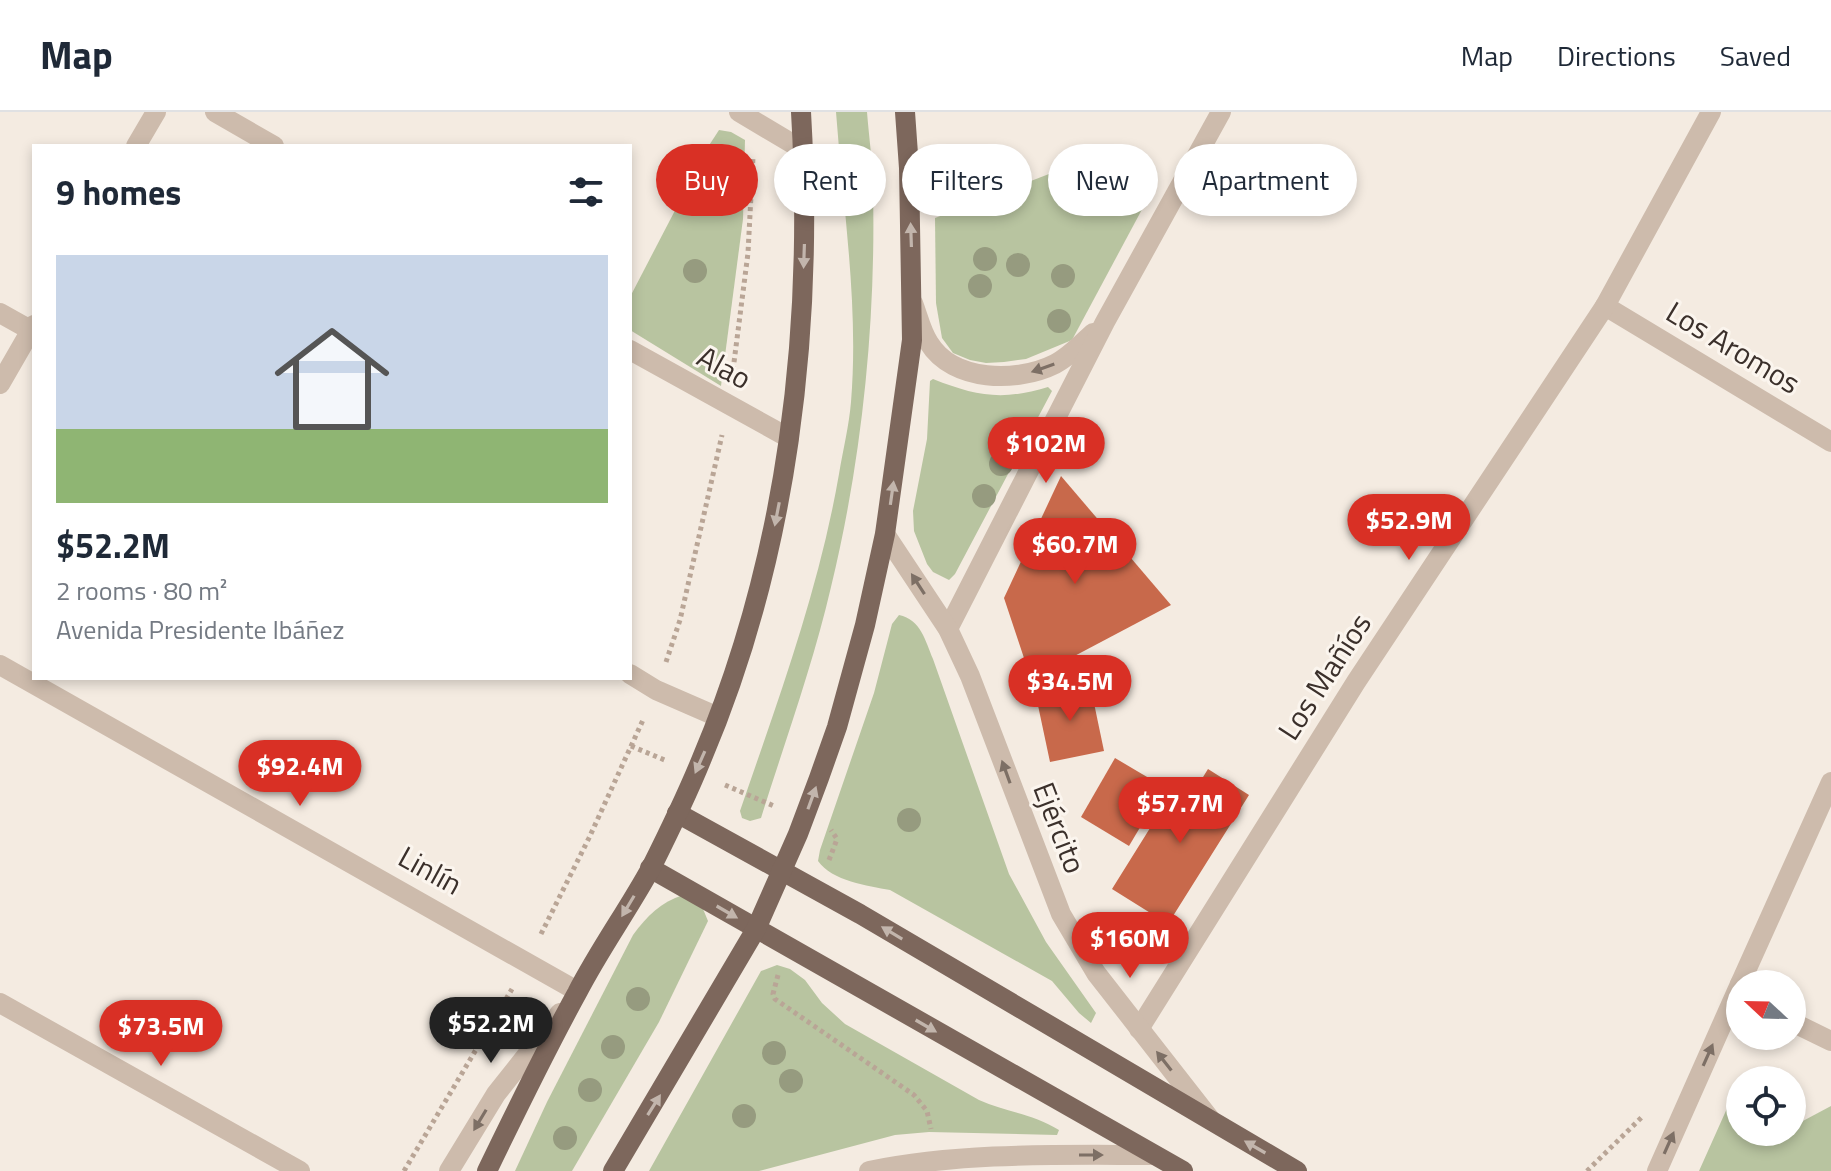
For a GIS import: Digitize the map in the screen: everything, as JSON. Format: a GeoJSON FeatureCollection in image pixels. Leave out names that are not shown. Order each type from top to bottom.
{"type":"FeatureCollection","features":[{"type":"Feature","properties":{"kind":"main road"},"geometry":{"type":"LineString","coordinates":[[801,112],[803,144]]}},
{"type":"Feature","properties":{"kind":"main road"},"geometry":{"type":"LineString","coordinates":[[613,1171],[756,929],[805,818],[837,727],[865,625],[885,534],[912,340],[905,112]]}},
{"type":"Feature","properties":{"kind":"main road"},"geometry":{"type":"LineString","coordinates":[[487,1171],[577,991],[650,868],[677,813],[741,656],[778,513],[789,438],[803,283],[803,216]]}},
{"type":"Feature","properties":{"kind":"main road","name":"Ejército"},"geometry":{"type":"LineString","coordinates":[[677,813],[783,871],[1297,1171]]}},
{"type":"Feature","properties":{"kind":"main road"},"geometry":{"type":"LineString","coordinates":[[650,868],[1183,1171]]}},
{"type":"Feature","properties":{"kind":"street"},"geometry":{"type":"LineString","coordinates":[[137,144],[156,112]]}},
{"type":"Feature","properties":{"kind":"street"},"geometry":{"type":"LineString","coordinates":[[215,112],[271,144]]}},
{"type":"Feature","properties":{"kind":"street"},"geometry":{"type":"LineString","coordinates":[[948,629],[1105,322],[1221,112]]}},
{"type":"Feature","properties":{"kind":"street","name":"Los Mañíos"},"geometry":{"type":"LineString","coordinates":[[1139,1029],[1356,682],[1605,306],[1711,112]]}},
{"type":"Feature","properties":{"kind":"street"},"geometry":{"type":"LineString","coordinates":[[746,115],[793,144]]}},
{"type":"Feature","properties":{"kind":"street"},"geometry":{"type":"LineString","coordinates":[[913,303],[924,334],[939,355],[948,364],[978,374],[1019,374],[1056,364],[1105,322]]}},
{"type":"Feature","properties":{"kind":"street","name":"Los Aromos"},"geometry":{"type":"LineString","coordinates":[[1605,306],[1831,442]]}},
{"type":"Feature","properties":{"kind":"street"},"geometry":{"type":"LineString","coordinates":[[0,313],[32,329]]}},
{"type":"Feature","properties":{"kind":"street"},"geometry":{"type":"LineString","coordinates":[[0,384],[32,331]]}},
{"type":"Feature","properties":{"kind":"street","name":"Alao"},"geometry":{"type":"LineString","coordinates":[[632,351],[789,438]]}},
{"type":"Feature","properties":{"kind":"street","name":"Ejército"},"geometry":{"type":"LineString","coordinates":[[885,534],[948,629],[970,676],[1061,914],[1096,973],[1213,1123]]}},
{"type":"Feature","properties":{"kind":"street","name":"Linlín"},"geometry":{"type":"LineString","coordinates":[[0,665],[577,991]]}},
{"type":"Feature","properties":{"kind":"street"},"geometry":{"type":"LineString","coordinates":[[632,675],[656,690],[718,717]]}},
{"type":"Feature","properties":{"kind":"street"},"geometry":{"type":"LineString","coordinates":[[1748,970],[1831,782]]}},
{"type":"Feature","properties":{"kind":"street"},"geometry":{"type":"LineString","coordinates":[[449,1171],[496,1094],[577,991]]}},
{"type":"Feature","properties":{"kind":"street"},"geometry":{"type":"LineString","coordinates":[[0,1003],[300,1171]]}},
{"type":"Feature","properties":{"kind":"street"},"geometry":{"type":"LineString","coordinates":[[1657,1171],[1726,1019]]}},
{"type":"Feature","properties":{"kind":"street"},"geometry":{"type":"LineString","coordinates":[[1806,1029],[1831,1041]]}},
{"type":"Feature","properties":{"kind":"street"},"geometry":{"type":"LineString","coordinates":[[869,1171],[950,1158],[1153,1155]]}},
{"type":"Feature","properties":{"kind":"path"},"geometry":{"type":"LineString","coordinates":[[404,1171],[528,961],[589,838],[656,690],[680,620],[728,405],[748,253],[746,115]]}},
{"type":"Feature","properties":{"kind":"path"},"geometry":{"type":"LineString","coordinates":[[1587,1171],[1650,1109]]}},
{"type":"Feature","properties":{"kind":"green space"},"geometry":{"type":"Polygon","coordinates":[[[836,112],[867,112],[870,144],[839,144],[836,112]]]}},
{"type":"Feature","properties":{"kind":"green space"},"geometry":{"type":"Polygon","coordinates":[[[719,130],[731,132],[745,140],[745,144],[710,144],[719,130]]]}},
{"type":"Feature","properties":{"kind":"green space"},"geometry":{"type":"Polygon","coordinates":[[[1048,174],[1048,216],[1138,216],[1072,340],[1026,359],[986,363],[970,360],[953,353],[942,338],[936,303],[935,218],[1032,216],[1032,181],[1048,174]]]}},
{"type":"Feature","properties":{"kind":"green space"},"geometry":{"type":"Polygon","coordinates":[[[672,216],[743,216],[721,386],[632,331],[632,293],[672,216]]]}},
{"type":"Feature","properties":{"kind":"green space"},"geometry":{"type":"Polygon","coordinates":[[[845,216],[873,216],[872,290],[865,390],[842,539],[816,645],[761,818],[750,821],[742,818],[740,811],[809,602],[831,517],[846,438],[853,366],[845,216]]]}},
{"type":"Feature","properties":{"kind":"green space"},"geometry":{"type":"Polygon","coordinates":[[[933,379],[989,395],[1017,394],[1048,387],[1052,391],[949,580],[933,572],[927,564],[914,531],[913,511],[927,439],[930,381],[933,379]]]}},
{"type":"Feature","properties":{"kind":"green space"},"geometry":{"type":"Polygon","coordinates":[[[899,615],[912,621],[925,638],[1009,874],[1046,942],[1096,1013],[1091,1023],[1052,981],[890,890],[841,878],[818,861],[874,693],[892,624],[899,615]]]}},
{"type":"Feature","properties":{"kind":"green space"},"geometry":{"type":"Polygon","coordinates":[[[683,895],[703,909],[708,921],[659,1022],[572,1171],[515,1171],[633,935],[655,910],[683,895]]]}},
{"type":"Feature","properties":{"kind":"green space"},"geometry":{"type":"Polygon","coordinates":[[[777,965],[790,969],[805,980],[822,1003],[845,1024],[979,1100],[1059,1130],[1057,1135],[929,1132],[895,1135],[759,1171],[649,1171],[761,971],[777,965]]]}},
{"type":"Feature","properties":{"kind":"green space"},"geometry":{"type":"Polygon","coordinates":[[[1831,1106],[1831,1171],[1699,1171],[1726,1111],[1726,1146],[1806,1146],[1806,1119],[1831,1106]]]}},
{"type":"Feature","properties":{"kind":"building"},"geometry":{"type":"Polygon","coordinates":[[[1061,476],[1171,605],[1031,679],[1004,598],[1061,476]]]}},
{"type":"Feature","properties":{"kind":"building"},"geometry":{"type":"Polygon","coordinates":[[[1090,684],[1104,751],[1050,762],[1036,696],[1090,684]]]}},
{"type":"Feature","properties":{"kind":"building"},"geometry":{"type":"Polygon","coordinates":[[[1115,758],[1164,787],[1129,846],[1081,817],[1115,758]]]}},
{"type":"Feature","properties":{"kind":"building"},"geometry":{"type":"Polygon","coordinates":[[[1208,769],[1249,795],[1168,924],[1112,889],[1180,780],[1195,790],[1208,769]]]}}]}
